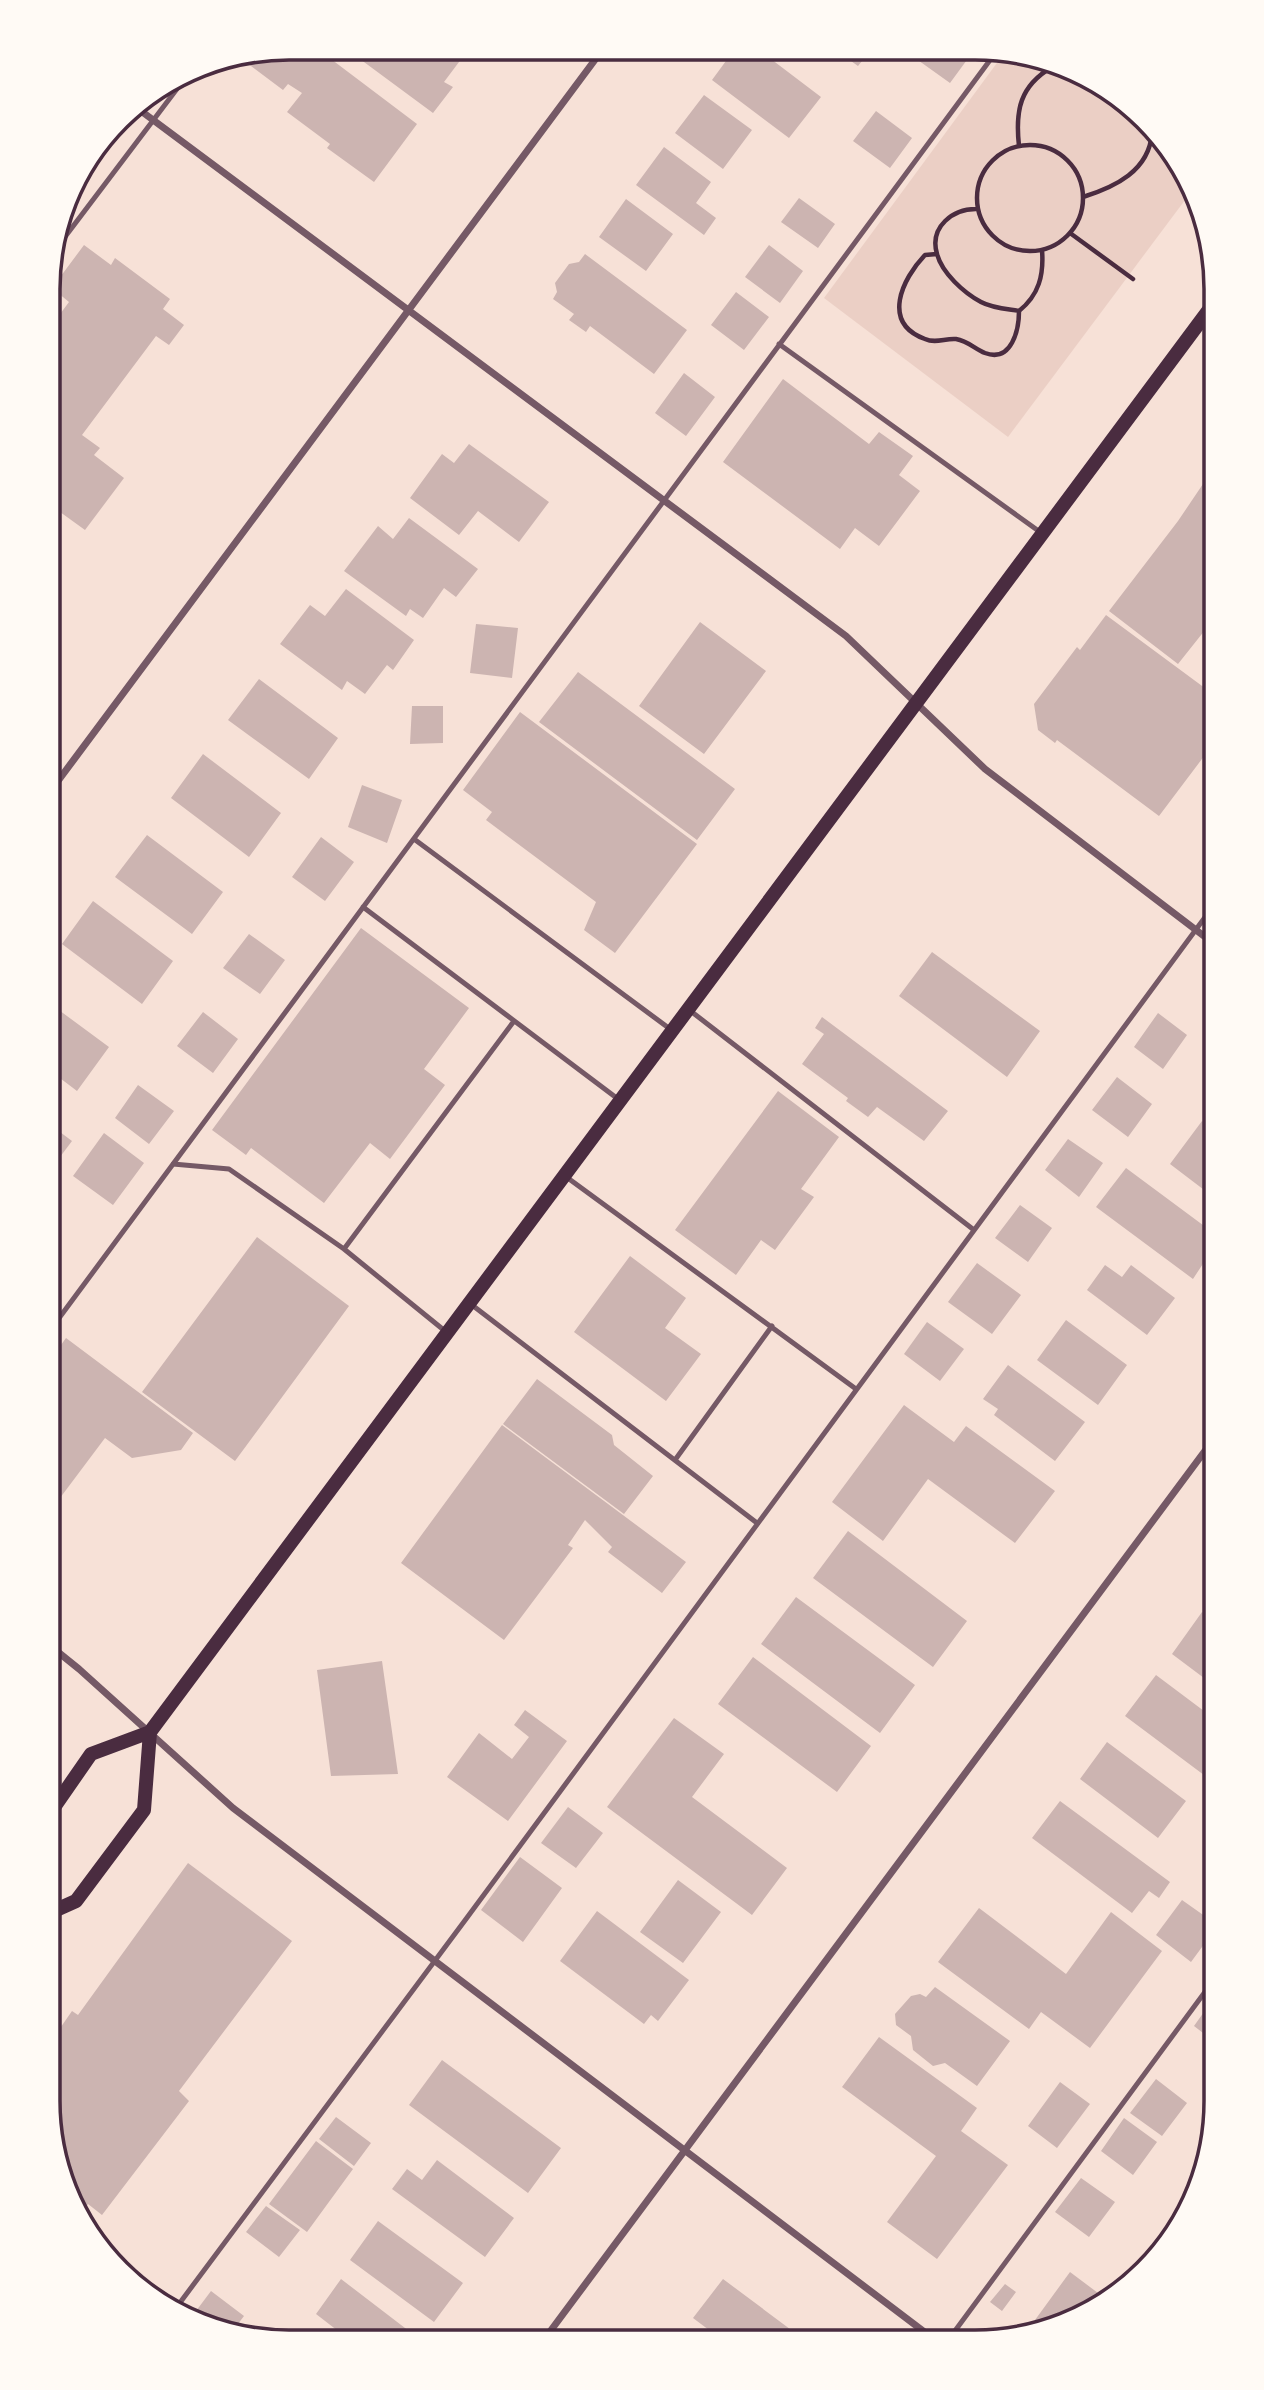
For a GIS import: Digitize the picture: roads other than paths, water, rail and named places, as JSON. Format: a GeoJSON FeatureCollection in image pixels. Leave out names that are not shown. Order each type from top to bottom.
{"type":"FeatureCollection","features":[{"type":"Feature","properties":{"kind":"main road"},"geometry":{"type":"LineString","coordinates":[[60,1799],[91,1754],[150,1732],[1204,316]]}},
{"type":"Feature","properties":{"kind":"main road"},"geometry":{"type":"LineString","coordinates":[[60,1908],[76,1901],[145,1810],[150,1732]]}},
{"type":"Feature","properties":{"kind":"street"},"geometry":{"type":"LineString","coordinates":[[60,778],[595,60]]}},
{"type":"Feature","properties":{"kind":"street"},"geometry":{"type":"LineString","coordinates":[[143,112],[846,636],[985,769],[1204,937]]}},
{"type":"Feature","properties":{"kind":"street"},"geometry":{"type":"LineString","coordinates":[[552,2330],[1204,1452]]}},
{"type":"Feature","properties":{"kind":"street"},"geometry":{"type":"LineString","coordinates":[[60,1654],[233,1808],[922,2330]]}},
{"type":"Feature","properties":{"kind":"lane"},"geometry":{"type":"LineString","coordinates":[[60,1318],[990,60]]}},
{"type":"Feature","properties":{"kind":"lane"},"geometry":{"type":"LineString","coordinates":[[66,236],[176,89]]}},
{"type":"Feature","properties":{"kind":"lane"},"geometry":{"type":"LineString","coordinates":[[779,344],[1042,534]]}},
{"type":"Feature","properties":{"kind":"lane"},"geometry":{"type":"LineString","coordinates":[[414,839],[673,1031]]}},
{"type":"Feature","properties":{"kind":"lane"},"geometry":{"type":"LineString","coordinates":[[363,907],[621,1101]]}},
{"type":"Feature","properties":{"kind":"lane"},"geometry":{"type":"LineString","coordinates":[[180,2303],[1204,918]]}},
{"type":"Feature","properties":{"kind":"lane"},"geometry":{"type":"LineString","coordinates":[[688,1009],[974,1230]]}},
{"type":"Feature","properties":{"kind":"lane"},"geometry":{"type":"LineString","coordinates":[[344,1249],[514,1021]]}},
{"type":"Feature","properties":{"kind":"lane"},"geometry":{"type":"LineString","coordinates":[[173,1164],[229,1169],[344,1249],[447,1333]]}},
{"type":"Feature","properties":{"kind":"lane"},"geometry":{"type":"LineString","coordinates":[[565,1175],[856,1389]]}},
{"type":"Feature","properties":{"kind":"lane"},"geometry":{"type":"LineString","coordinates":[[469,1303],[757,1523]]}},
{"type":"Feature","properties":{"kind":"lane"},"geometry":{"type":"LineString","coordinates":[[675,1460],[772,1326]]}},
{"type":"Feature","properties":{"kind":"lane"},"geometry":{"type":"LineString","coordinates":[[956,2330],[1204,1993]]}}]}
